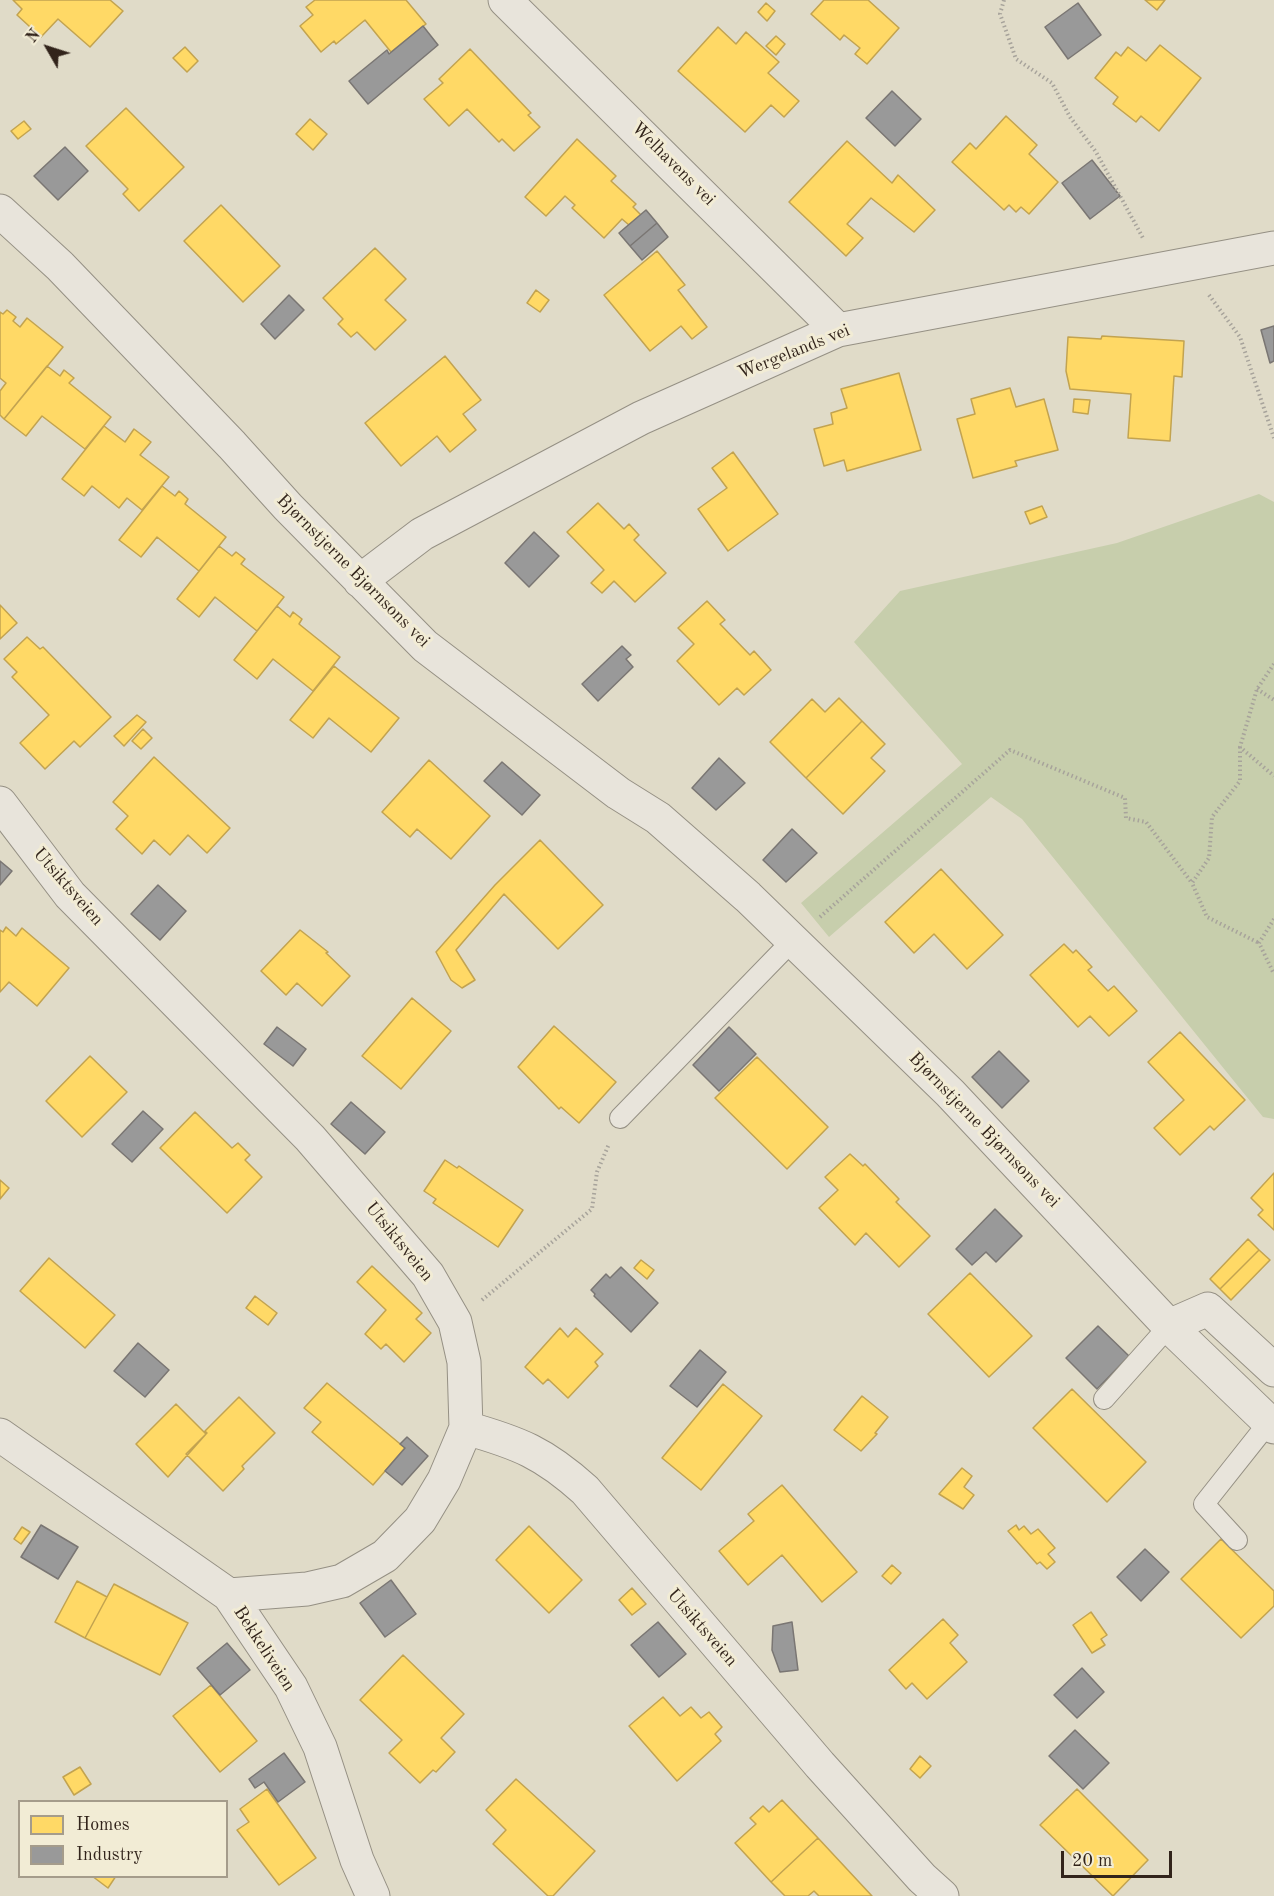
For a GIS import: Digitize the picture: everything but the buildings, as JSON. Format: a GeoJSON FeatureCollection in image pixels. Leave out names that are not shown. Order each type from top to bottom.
{"type":"FeatureCollection","features":[{"type":"Feature","properties":{"kind":"street","name":"Welhavens vei"},"geometry":{"type":"LineString","coordinates":[[505,0],[838,330]]}},
{"type":"Feature","properties":{"kind":"street","name":"Bjørnstjerne Bjørnsons vei"},"geometry":{"type":"LineString","coordinates":[[0,211],[76,282],[360,581],[425,646],[618,793],[658,818],[748,897],[950,1093],[1169,1326],[1271,1425]]}},
{"type":"Feature","properties":{"kind":"street","name":"Wergelands vei"},"geometry":{"type":"LineString","coordinates":[[360,581],[422,534],[631,423],[838,330],[1274,248]]}},
{"type":"Feature","properties":{"kind":"street","name":"Utsiktsveien"},"geometry":{"type":"LineString","coordinates":[[0,803],[70,895],[310,1138],[428,1275],[455,1322],[464,1362],[466,1428],[515,1442],[558,1466],[585,1490],[820,1765],[922,1878],[942,1896]]}},
{"type":"Feature","properties":{"kind":"street"},"geometry":{"type":"LineString","coordinates":[[1169,1326],[1208,1309],[1274,1370]]}},
{"type":"Feature","properties":{"kind":"street"},"geometry":{"type":"LineString","coordinates":[[229,1595],[307,1589],[342,1581],[386,1556],[420,1520],[444,1480],[466,1428]]}},
{"type":"Feature","properties":{"kind":"street","name":"Bekkeliveien"},"geometry":{"type":"LineString","coordinates":[[0,1435],[229,1595],[291,1687],[315,1737],[357,1860],[373,1896]]}},
{"type":"Feature","properties":{"kind":"lane"},"geometry":{"type":"LineString","coordinates":[[620,1118],[793,940]]}},
{"type":"Feature","properties":{"kind":"lane"},"geometry":{"type":"LineString","coordinates":[[1104,1399],[1169,1326]]}},
{"type":"Feature","properties":{"kind":"lane"},"geometry":{"type":"LineString","coordinates":[[1237,1540],[1204,1504],[1271,1425]]}},
{"type":"Feature","properties":{"kind":"path"},"geometry":{"type":"LineString","coordinates":[[1004,0],[1000,14],[1016,59],[1052,83],[1070,117],[1171,266],[1240,337],[1274,438]]}},
{"type":"Feature","properties":{"kind":"path"},"geometry":{"type":"LineString","coordinates":[[1192,883],[1209,858],[1212,817],[1240,780],[1240,747],[1257,689],[1274,664]]}},
{"type":"Feature","properties":{"kind":"path"},"geometry":{"type":"LineString","coordinates":[[1257,689],[1274,700]]}},
{"type":"Feature","properties":{"kind":"path"},"geometry":{"type":"LineString","coordinates":[[1240,747],[1274,776]]}},
{"type":"Feature","properties":{"kind":"path"},"geometry":{"type":"LineString","coordinates":[[793,940],[1010,750],[1125,798],[1126,818],[1146,822],[1192,883],[1207,917],[1259,943],[1274,974]]}},
{"type":"Feature","properties":{"kind":"path"},"geometry":{"type":"LineString","coordinates":[[1259,943],[1274,920]]}},
{"type":"Feature","properties":{"kind":"path"},"geometry":{"type":"LineString","coordinates":[[455,1322],[592,1209],[597,1172],[620,1118]]}},
{"type":"Feature","properties":{"kind":"green space"},"geometry":{"type":"Polygon","coordinates":[[[1259,494],[1274,502],[1274,1119],[1263,1117],[1022,819],[991,797],[829,937],[801,903],[962,764],[854,642],[900,591],[1117,543],[1259,494]]]}}]}
